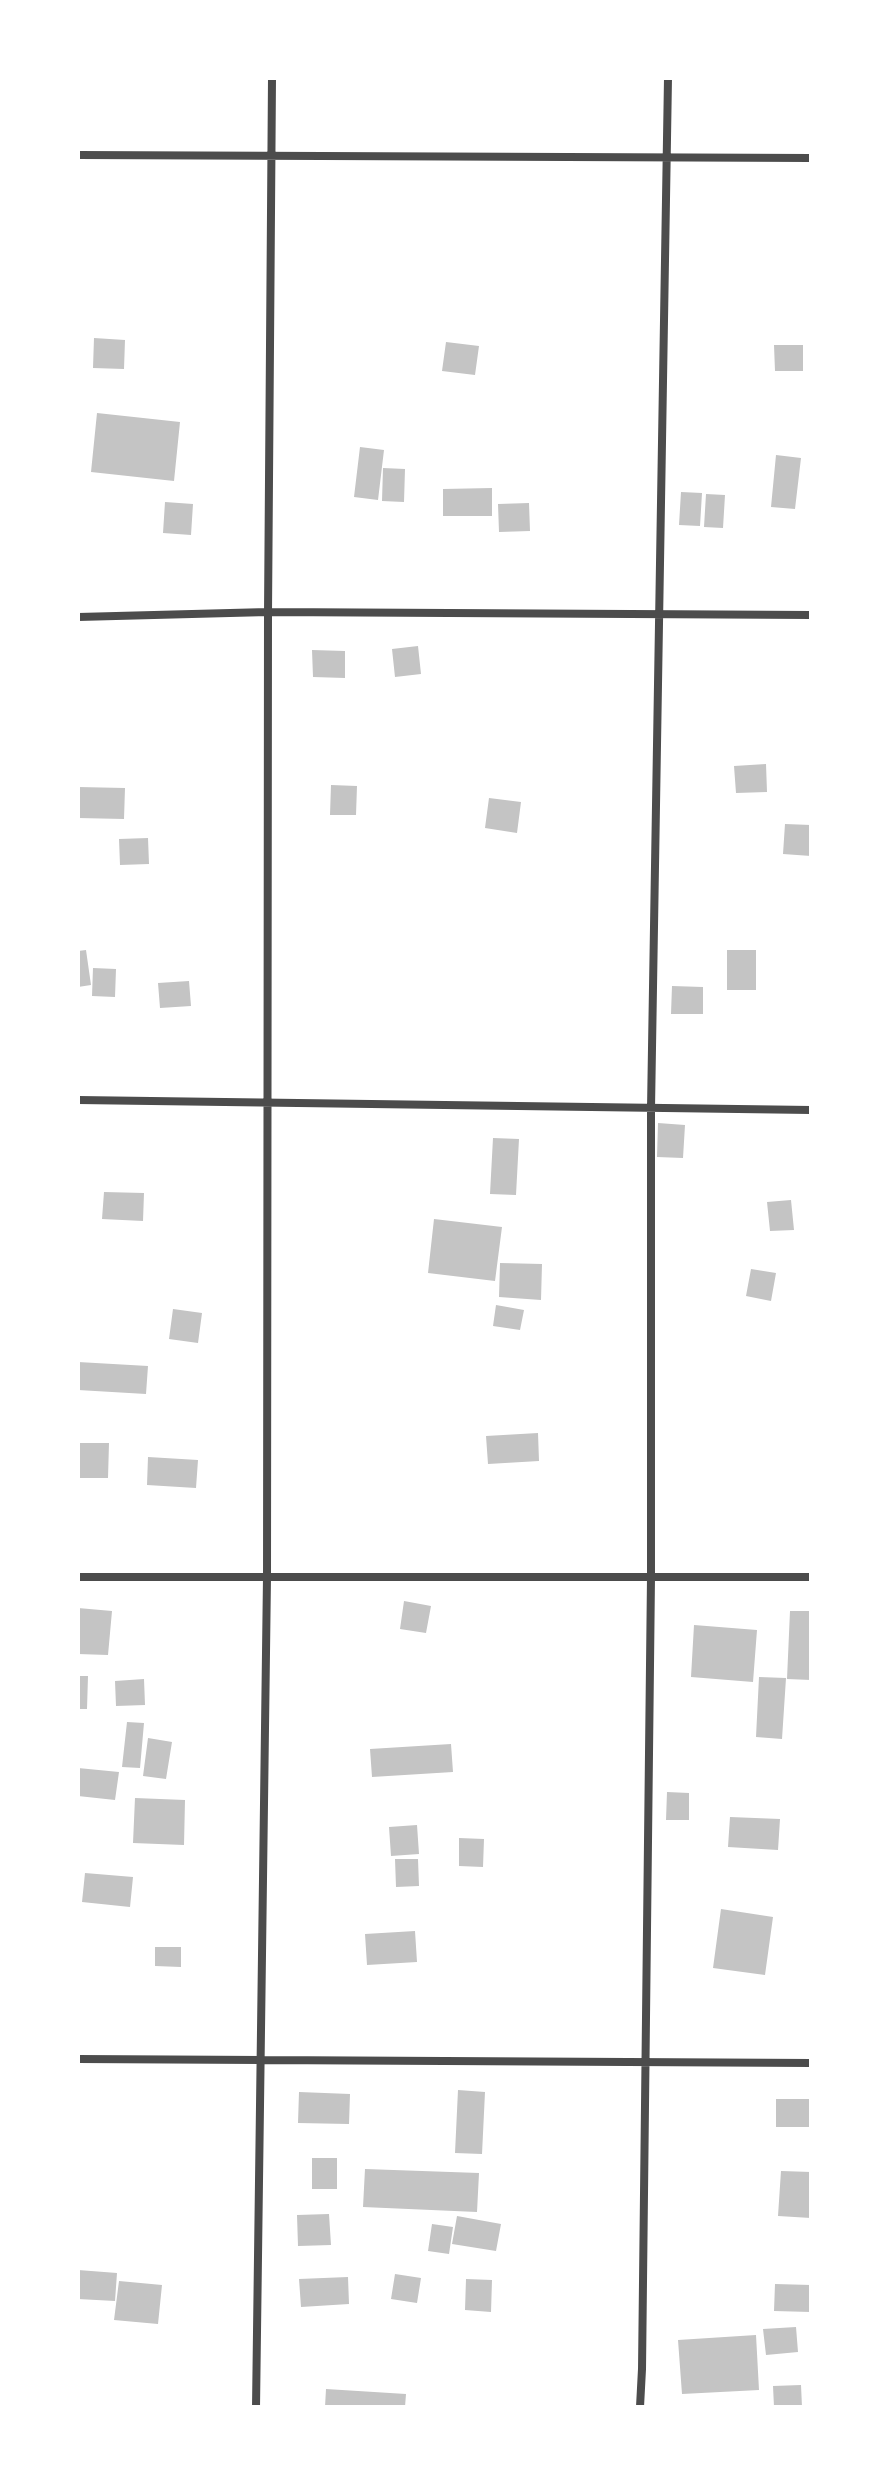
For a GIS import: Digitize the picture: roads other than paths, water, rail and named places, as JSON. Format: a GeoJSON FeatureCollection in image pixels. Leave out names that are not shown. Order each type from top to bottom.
{"type":"FeatureCollection","features":[{"type":"Feature","properties":{"kind":"street"},"geometry":{"type":"LineString","coordinates":[[256,2407],[267,1577],[272,78]]}},
{"type":"Feature","properties":{"kind":"street"},"geometry":{"type":"LineString","coordinates":[[640,2407],[651,1577],[651,1108],[668,78]]}},
{"type":"Feature","properties":{"kind":"street"},"geometry":{"type":"LineString","coordinates":[[78,155],[811,158]]}},
{"type":"Feature","properties":{"kind":"street"},"geometry":{"type":"LineString","coordinates":[[78,617],[268,612],[811,615]]}},
{"type":"Feature","properties":{"kind":"street"},"geometry":{"type":"LineString","coordinates":[[78,1100],[811,1110]]}},
{"type":"Feature","properties":{"kind":"street"},"geometry":{"type":"LineString","coordinates":[[78,1577],[811,1577]]}},
{"type":"Feature","properties":{"kind":"street"},"geometry":{"type":"LineString","coordinates":[[78,2059],[811,2063]]}}]}
